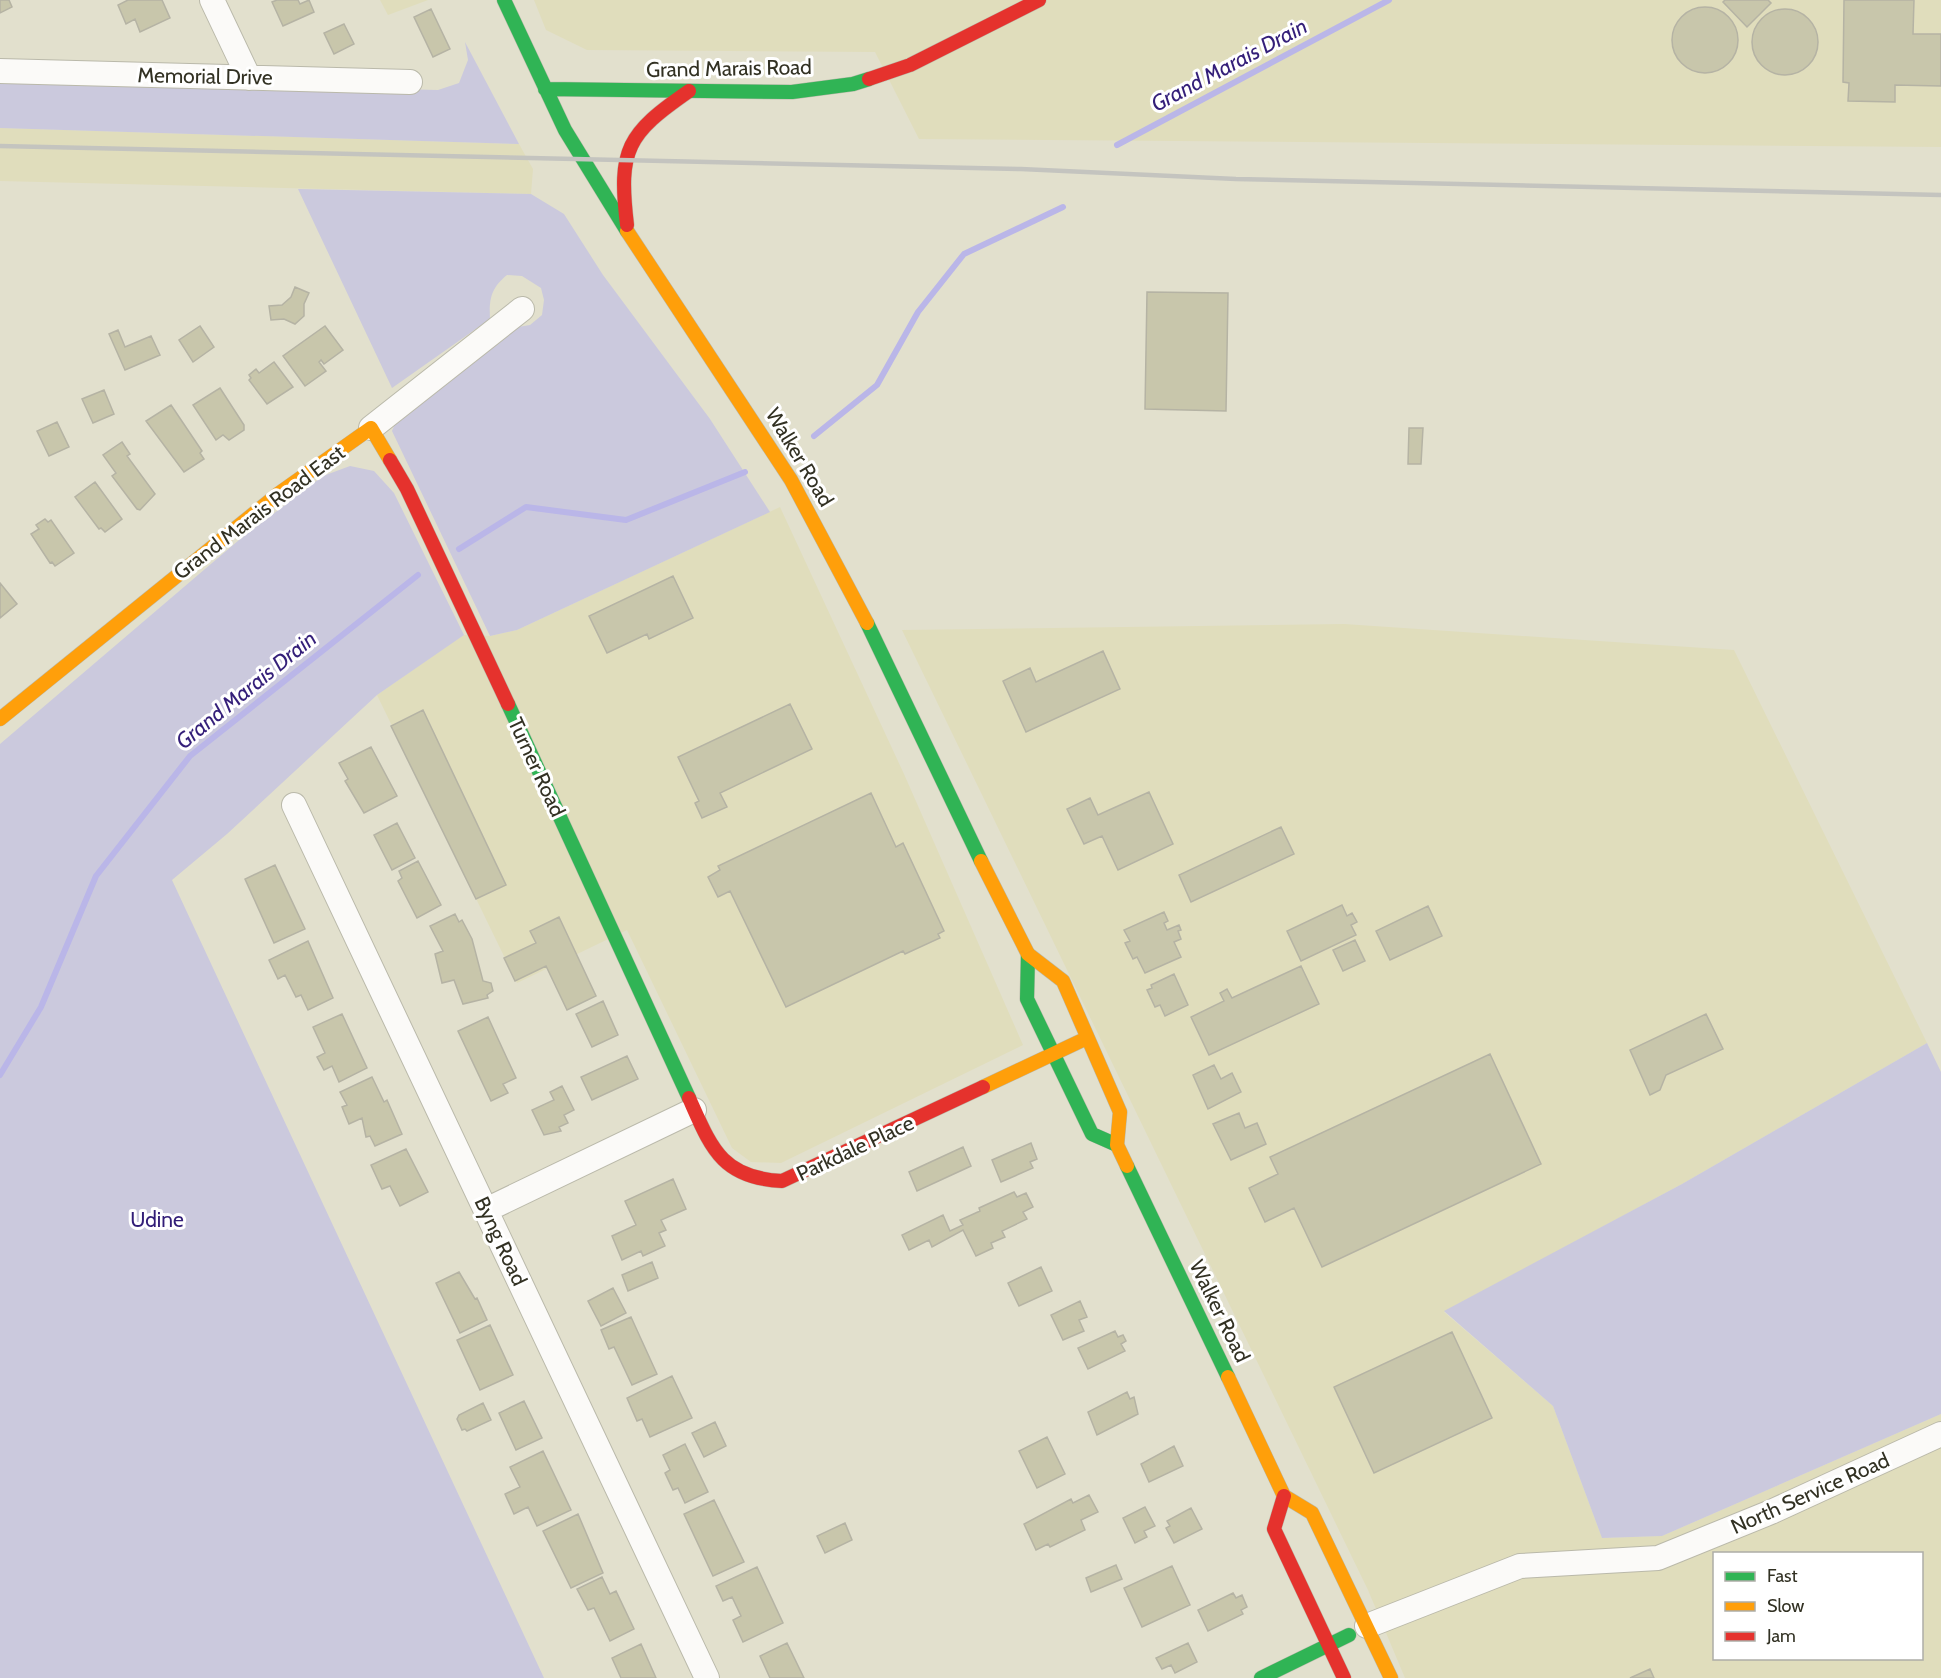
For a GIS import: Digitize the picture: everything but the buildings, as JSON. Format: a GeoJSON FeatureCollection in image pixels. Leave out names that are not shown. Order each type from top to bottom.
{"type":"FeatureCollection","features":[{"type":"Feature","properties":{"kind":"main road","name":"Walker Road"},"geometry":{"type":"LineString","coordinates":[[504,0],[565,130],[628,232],[791,480],[854,596],[1028,954],[1063,981],[1120,1112],[1117,1145],[1284,1496]]}},
{"type":"Feature","properties":{"kind":"main road","name":"Grand Marais Road"},"geometry":{"type":"LineString","coordinates":[[545,88],[792,92],[853,84],[910,65],[1039,0]]}},
{"type":"Feature","properties":{"kind":"main road"},"geometry":{"type":"LineString","coordinates":[[628,232],[621,184],[624,156],[632,137],[655,114],[689,91]]}},
{"type":"Feature","properties":{"kind":"main road","name":"Grand Marais Road East"},"geometry":{"type":"LineString","coordinates":[[0,719],[268,501],[371,428]]}},
{"type":"Feature","properties":{"kind":"main road","name":"Turner Road"},"geometry":{"type":"LineString","coordinates":[[371,428],[412,500],[553,800],[694,1110]]}},
{"type":"Feature","properties":{"kind":"main road","name":"Walker Road"},"geometry":{"type":"LineString","coordinates":[[1028,954],[1028,999],[1092,1134],[1117,1145]]}},
{"type":"Feature","properties":{"kind":"main road","name":"Parkdale Place"},"geometry":{"type":"LineString","coordinates":[[694,1110],[711,1147],[729,1169],[754,1180],[782,1181],[1087,1038]]}},
{"type":"Feature","properties":{"kind":"main road"},"geometry":{"type":"LineString","coordinates":[[1344,1678],[1274,1529],[1284,1496],[1312,1512],[1391,1678]]}},
{"type":"Feature","properties":{"kind":"main road"},"geometry":{"type":"LineString","coordinates":[[1261,1678],[1366,1626]]}},
{"type":"Feature","properties":{"kind":"street"},"geometry":{"type":"LineString","coordinates":[[212,0],[249,78]]}},
{"type":"Feature","properties":{"kind":"street","name":"Memorial Drive"},"geometry":{"type":"LineString","coordinates":[[0,71],[410,82]]}},
{"type":"Feature","properties":{"kind":"street","name":"Grand Marais Road East"},"geometry":{"type":"LineString","coordinates":[[371,428],[522,309]]}},
{"type":"Feature","properties":{"kind":"street","name":"Byng Road"},"geometry":{"type":"LineString","coordinates":[[294,805],[707,1678]]}},
{"type":"Feature","properties":{"kind":"street"},"geometry":{"type":"LineString","coordinates":[[486,1210],[694,1110]]}},
{"type":"Feature","properties":{"kind":"street","name":"North Service Road"},"geometry":{"type":"LineString","coordinates":[[1366,1626],[1520,1566],[1658,1558],[1771,1512],[1941,1434]]}},
{"type":"Feature","properties":{"kind":"shaded area"},"geometry":{"type":"Polygon","coordinates":[[[380,0],[428,0],[388,15],[380,0]]]}},
{"type":"Feature","properties":{"kind":"shaded area"},"geometry":{"type":"Polygon","coordinates":[[[534,0],[1941,0],[1941,147],[919,139],[875,52],[587,50],[546,30],[534,0]]]}},
{"type":"Feature","properties":{"kind":"shaded area"},"geometry":{"type":"Polygon","coordinates":[[[0,128],[519,144],[533,169],[531,194],[0,181],[0,128]]]}},
{"type":"Feature","properties":{"kind":"shaded area"},"geometry":{"type":"Polygon","coordinates":[[[780,507],[904,774],[1023,1045],[781,1163],[751,1162],[732,1148],[627,930],[517,983],[377,695],[464,635],[490,636],[517,630],[780,507]]]}},
{"type":"Feature","properties":{"kind":"shaded area"},"geometry":{"type":"Polygon","coordinates":[[[1344,624],[1734,650],[1927,1043],[1682,1184],[1444,1312],[1553,1406],[1602,1538],[1662,1536],[1941,1414],[1941,1678],[1405,1678],[1368,1590],[902,630],[1344,624]]]}},
{"type":"Feature","properties":{"kind":"green space"},"geometry":{"type":"Polygon","coordinates":[[[465,42],[519,144],[0,128],[0,80],[438,90],[459,83],[468,60],[465,42]]]}},
{"type":"Feature","properties":{"kind":"green space"},"geometry":{"type":"Polygon","coordinates":[[[298,189],[531,194],[564,214],[603,275],[710,419],[770,512],[517,630],[490,636],[392,431],[396,421],[518,327],[530,325],[542,315],[544,300],[541,288],[522,276],[507,275],[492,294],[490,319],[392,388],[298,189]]]}},
{"type":"Feature","properties":{"kind":"green space","name":"Udine"},"geometry":{"type":"Polygon","coordinates":[[[350,466],[374,471],[394,493],[464,635],[377,695],[227,834],[172,880],[544,1678],[0,1678],[0,744],[239,540],[323,476],[350,466]]]}},
{"type":"Feature","properties":{"kind":"green space"},"geometry":{"type":"Polygon","coordinates":[[[1927,1043],[1941,1072],[1941,1414],[1662,1536],[1602,1538],[1553,1406],[1444,1311],[1682,1184],[1927,1043]]]}},
{"type":"Feature","properties":{"kind":"waterway","name":"Grand Marais Drain"},"geometry":{"type":"LineString","coordinates":[[1117,145],[1389,0]]}},
{"type":"Feature","properties":{"kind":"waterway","name":"Grand Marais Drain"},"geometry":{"type":"LineString","coordinates":[[814,436],[877,385],[918,312],[964,254],[1063,207]]}},
{"type":"Feature","properties":{"kind":"waterway","name":"Grand Marais Drain"},"geometry":{"type":"LineString","coordinates":[[459,549],[526,507],[626,520],[745,472]]}},
{"type":"Feature","properties":{"kind":"waterway","name":"Grand Marais Drain"},"geometry":{"type":"LineString","coordinates":[[0,1075],[41,1007],[96,876],[190,756],[418,575]]}},
{"type":"Feature","properties":{"kind":"railway"},"geometry":{"type":"LineString","coordinates":[[0,146],[1021,169],[1236,179],[1941,195]]}},
{"type":"Feature","properties":{"kind":"traffic: fast"},"geometry":{"type":"LineString","coordinates":[[504,0],[565,130],[627,231]]}},
{"type":"Feature","properties":{"kind":"traffic: fast"},"geometry":{"type":"LineString","coordinates":[[545,89],[792,92],[853,84],[869,79]]}},
{"type":"Feature","properties":{"kind":"traffic: fast"},"geometry":{"type":"LineString","coordinates":[[867,623],[981,861]]}},
{"type":"Feature","properties":{"kind":"traffic: fast"},"geometry":{"type":"LineString","coordinates":[[508,704],[689,1098]]}},
{"type":"Feature","properties":{"kind":"traffic: fast"},"geometry":{"type":"LineString","coordinates":[[1028,954],[1027,999],[1092,1134],[1117,1145]]}},
{"type":"Feature","properties":{"kind":"traffic: fast"},"geometry":{"type":"LineString","coordinates":[[1127,1166],[1228,1377]]}},
{"type":"Feature","properties":{"kind":"traffic: fast"},"geometry":{"type":"LineString","coordinates":[[1261,1678],[1349,1635]]}},
{"type":"Feature","properties":{"kind":"traffic: slow"},"geometry":{"type":"LineString","coordinates":[[627,231],[791,480],[867,623]]}},
{"type":"Feature","properties":{"kind":"traffic: slow"},"geometry":{"type":"LineString","coordinates":[[0,719],[278,494],[371,428],[390,460]]}},
{"type":"Feature","properties":{"kind":"traffic: slow"},"geometry":{"type":"LineString","coordinates":[[981,861],[1028,954],[1063,981],[1120,1112],[1117,1145],[1127,1166]]}},
{"type":"Feature","properties":{"kind":"traffic: slow"},"geometry":{"type":"LineString","coordinates":[[983,1087],[1087,1038]]}},
{"type":"Feature","properties":{"kind":"traffic: slow"},"geometry":{"type":"LineString","coordinates":[[1228,1377],[1284,1496],[1312,1513],[1391,1678]]}},
{"type":"Feature","properties":{"kind":"traffic: jam"},"geometry":{"type":"LineString","coordinates":[[869,79],[910,65],[1039,0]]}},
{"type":"Feature","properties":{"kind":"traffic: jam"},"geometry":{"type":"LineString","coordinates":[[627,225],[624,178],[631,146],[652,119],[689,91]]}},
{"type":"Feature","properties":{"kind":"traffic: jam"},"geometry":{"type":"LineString","coordinates":[[390,460],[407,489],[508,704]]}},
{"type":"Feature","properties":{"kind":"traffic: jam"},"geometry":{"type":"LineString","coordinates":[[689,1098],[704,1131],[721,1157],[745,1174],[761,1179],[782,1181],[983,1087]]}},
{"type":"Feature","properties":{"kind":"traffic: jam"},"geometry":{"type":"LineString","coordinates":[[1284,1496],[1274,1529],[1344,1678]]}}]}
